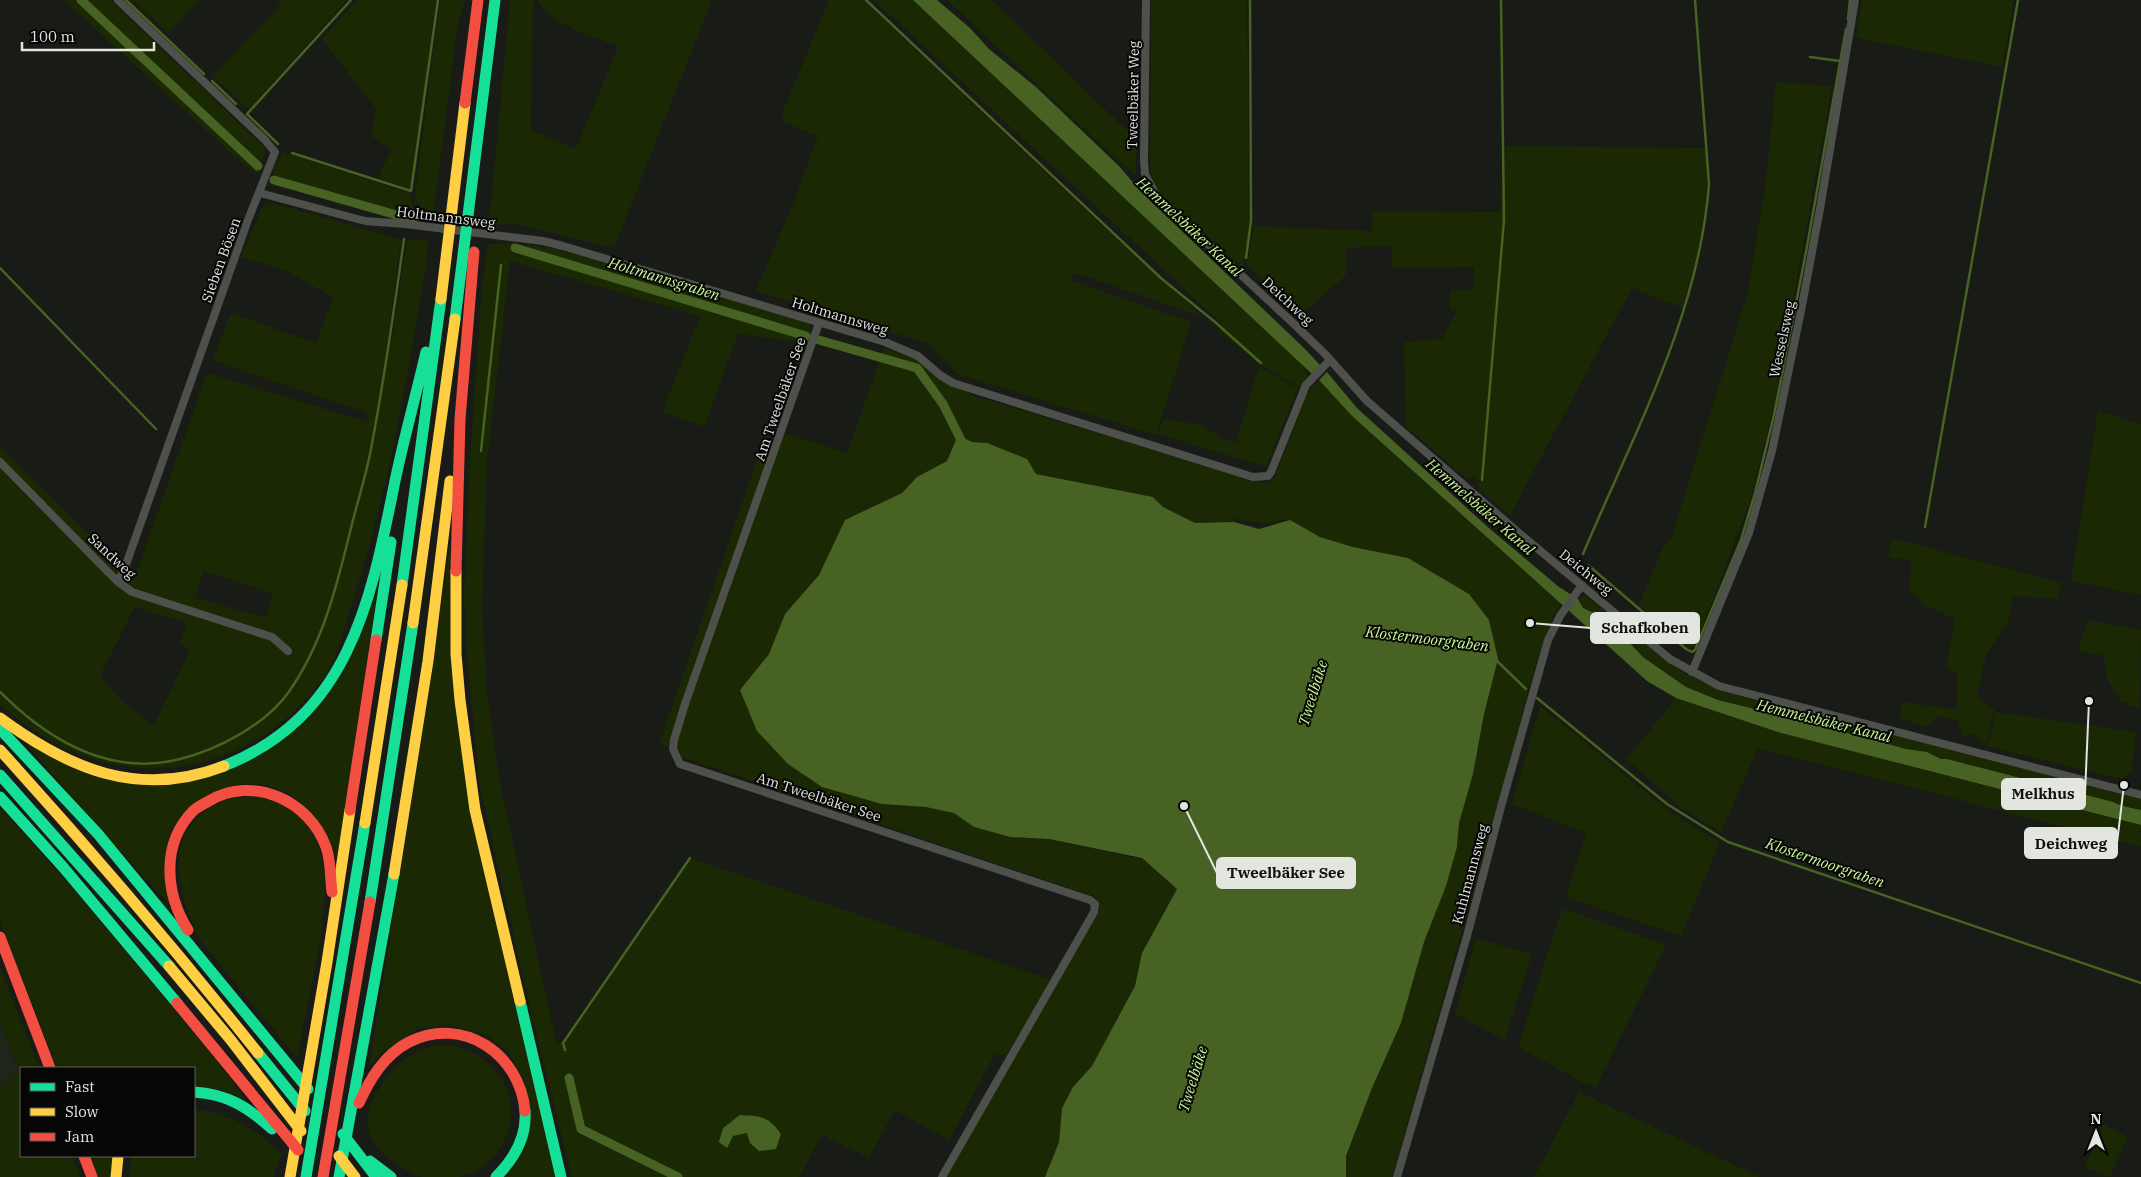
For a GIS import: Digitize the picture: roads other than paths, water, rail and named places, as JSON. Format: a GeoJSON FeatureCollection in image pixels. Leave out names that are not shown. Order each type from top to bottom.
{"type":"FeatureCollection","features":[{"type":"Feature","properties":{"kind":"highway"},"geometry":{"type":"LineString","coordinates":[[306,1177],[349,928],[392,653],[446,263],[478,0]]}},
{"type":"Feature","properties":{"kind":"highway"},"geometry":{"type":"LineString","coordinates":[[495,0],[480,126],[470,243],[460,419],[456,538],[456,654],[464,740],[475,810],[561,1177]]}},
{"type":"Feature","properties":{"kind":"highway"},"geometry":{"type":"LineString","coordinates":[[323,1177],[366,930],[470,243]]}},
{"type":"Feature","properties":{"kind":"highway"},"geometry":{"type":"LineString","coordinates":[[0,718],[60,759],[90,770],[129,778],[166,779],[199,774],[240,760],[274,741],[299,720],[318,699],[347,654],[378,562],[446,263]]}},
{"type":"Feature","properties":{"kind":"highway"},"geometry":{"type":"LineString","coordinates":[[338,1177],[384,937],[423,690],[442,538],[460,419]]}},
{"type":"Feature","properties":{"kind":"highway"},"geometry":{"type":"LineString","coordinates":[[288,1177],[292,1165],[327,962],[404,448]]}},
{"type":"Feature","properties":{"kind":"highway"},"geometry":{"type":"LineString","coordinates":[[0,729],[98,834],[200,956],[376,1177]]}},
{"type":"Feature","properties":{"kind":"highway"},"geometry":{"type":"LineString","coordinates":[[0,750],[88,847],[191,969],[270,1066],[355,1177]]}},
{"type":"Feature","properties":{"kind":"highway"},"geometry":{"type":"LineString","coordinates":[[0,775],[74,856],[181,981],[338,1177]]}},
{"type":"Feature","properties":{"kind":"highway"},"geometry":{"type":"LineString","coordinates":[[200,956],[176,908],[169,882],[168,862],[173,841],[182,823],[204,802],[225,792],[252,790],[269,792],[288,799],[304,810],[318,827],[329,854],[332,877],[325,944],[327,962]]}},
{"type":"Feature","properties":{"kind":"highway"},"geometry":{"type":"LineString","coordinates":[[0,797],[63,867],[155,976],[294,1145],[317,1177]]}},
{"type":"Feature","properties":{"kind":"highway"},"geometry":{"type":"LineString","coordinates":[[0,937],[50,1067]]}},
{"type":"Feature","properties":{"kind":"highway"},"geometry":{"type":"LineString","coordinates":[[349,1124],[354,1117],[364,1090],[376,1069],[404,1044],[421,1036],[435,1034],[468,1037],[486,1044],[502,1056],[514,1072],[523,1097],[525,1125],[520,1143],[512,1159],[496,1177]]}},
{"type":"Feature","properties":{"kind":"highway"},"geometry":{"type":"LineString","coordinates":[[195,1092],[211,1092],[238,1102],[253,1111],[279,1136],[294,1145]]}},
{"type":"Feature","properties":{"kind":"highway"},"geometry":{"type":"LineString","coordinates":[[352,1146],[361,1150],[391,1177]]}},
{"type":"Feature","properties":{"kind":"highway"},"geometry":{"type":"LineString","coordinates":[[84,1157],[92,1177]]}},
{"type":"Feature","properties":{"kind":"highway"},"geometry":{"type":"LineString","coordinates":[[116,1177],[118,1157]]}},
{"type":"Feature","properties":{"kind":"street","name":"Sieben Bösen"},"geometry":{"type":"LineString","coordinates":[[118,0],[264,139],[275,152],[260,194],[248,220],[123,573],[118,582]]}},
{"type":"Feature","properties":{"kind":"street","name":"Tweelbäker Weg"},"geometry":{"type":"LineString","coordinates":[[1146,0],[1144,161],[1145,174],[1151,189]]}},
{"type":"Feature","properties":{"kind":"street","name":"Wesselsweg"},"geometry":{"type":"LineString","coordinates":[[1692,672],[1749,533],[1772,451],[1802,311],[1855,0]]}},
{"type":"Feature","properties":{"kind":"street","name":"Deichweg"},"geometry":{"type":"LineString","coordinates":[[1151,189],[1156,197],[1294,324],[1367,401],[1580,588],[1670,659],[1719,686],[2141,795]]}},
{"type":"Feature","properties":{"kind":"street","name":"Holtmannsweg"},"geometry":{"type":"LineString","coordinates":[[260,194],[365,221],[543,241],[563,246],[910,352],[918,356],[940,376],[953,383],[1253,476],[1268,476],[1271,472],[1306,385],[1330,360]]}},
{"type":"Feature","properties":{"kind":"street","name":"Am Tweelbäker See"},"geometry":{"type":"LineString","coordinates":[[819,323],[685,704],[673,749],[680,764],[1090,900],[1095,904],[1094,912],[942,1177]]}},
{"type":"Feature","properties":{"kind":"street","name":"Sandweg"},"geometry":{"type":"LineString","coordinates":[[0,462],[118,582],[132,592],[272,636],[288,651]]}},
{"type":"Feature","properties":{"kind":"street","name":"Kuhlmannsweg"},"geometry":{"type":"LineString","coordinates":[[1397,1177],[1467,936],[1548,640],[1560,616],[1580,588]]}},
{"type":"Feature","properties":{"kind":"water"},"geometry":{"type":"Polygon","coordinates":[[[913,0],[937,0],[970,28],[989,49],[1036,87],[1119,166],[1141,192],[1306,350],[1320,365],[1312,374],[913,0]]]}},
{"type":"Feature","properties":{"kind":"water"},"geometry":{"type":"Polygon","coordinates":[[[1327,372],[1357,408],[1490,529],[1559,587],[1578,599],[1583,608],[1596,614],[1598,620],[1610,627],[1612,632],[1624,637],[1643,657],[1686,687],[1718,700],[1906,749],[1927,752],[1941,759],[2141,810],[2141,825],[1781,733],[1676,698],[1647,681],[1352,416],[1319,380],[1327,372]]]}},
{"type":"Feature","properties":{"kind":"water","name":"Tweelbäke"},"geometry":{"type":"Polygon","coordinates":[[[958,435],[972,442],[987,443],[1027,459],[1036,474],[1153,497],[1163,507],[1195,523],[1234,522],[1259,529],[1290,520],[1320,537],[1353,547],[1408,558],[1469,594],[1489,620],[1498,659],[1484,714],[1473,774],[1459,823],[1457,847],[1446,886],[1424,942],[1401,1023],[1372,1088],[1346,1156],[1346,1177],[1045,1177],[1059,1142],[1062,1108],[1073,1087],[1092,1066],[1135,986],[1142,953],[1177,889],[1142,858],[1049,839],[1010,837],[974,827],[954,813],[926,807],[882,804],[822,787],[788,764],[757,731],[740,690],[769,654],[785,614],[819,575],[845,520],[902,493],[917,477],[947,461],[958,435]]]}},
{"type":"Feature","properties":{"kind":"water"},"geometry":{"type":"Polygon","coordinates":[[[740,1115],[768,1120],[781,1134],[776,1149],[759,1151],[750,1143],[747,1133],[733,1136],[727,1148],[719,1142],[723,1128],[740,1115]]]}},
{"type":"Feature","properties":{"kind":"waterway","name":"Holtmannsgraben"},"geometry":{"type":"LineString","coordinates":[[81,0],[258,166]]}},
{"type":"Feature","properties":{"kind":"waterway"},"geometry":{"type":"LineString","coordinates":[[126,0],[204,74]]}},
{"type":"Feature","properties":{"kind":"waterway"},"geometry":{"type":"LineString","coordinates":[[278,144],[247,114],[351,0]]}},
{"type":"Feature","properties":{"kind":"waterway"},"geometry":{"type":"LineString","coordinates":[[292,153],[411,191],[438,0]]}},
{"type":"Feature","properties":{"kind":"waterway"},"geometry":{"type":"LineString","coordinates":[[866,0],[1162,279],[1215,322],[1261,363]]}},
{"type":"Feature","properties":{"kind":"waterway","name":"Hemmelsbäker Kanal"},"geometry":{"type":"LineString","coordinates":[[1246,258],[1251,221],[1250,0]]}},
{"type":"Feature","properties":{"kind":"waterway"},"geometry":{"type":"LineString","coordinates":[[1482,480],[1504,220],[1501,0]]}},
{"type":"Feature","properties":{"kind":"waterway"},"geometry":{"type":"LineString","coordinates":[[1583,554],[1661,374],[1678,328],[1692,281],[1703,233],[1709,184],[1695,0]]}},
{"type":"Feature","properties":{"kind":"waterway"},"geometry":{"type":"LineString","coordinates":[[1848,19],[1850,0]]}},
{"type":"Feature","properties":{"kind":"waterway"},"geometry":{"type":"LineString","coordinates":[[1925,527],[2018,0]]}},
{"type":"Feature","properties":{"kind":"waterway"},"geometry":{"type":"LineString","coordinates":[[1588,565],[1686,649],[1692,652],[1695,650],[1741,540],[1755,493],[1774,415],[1806,252],[1846,29]]}},
{"type":"Feature","properties":{"kind":"waterway"},"geometry":{"type":"LineString","coordinates":[[1810,57],[1840,61]]}},
{"type":"Feature","properties":{"kind":"waterway"},"geometry":{"type":"LineString","coordinates":[[212,81],[236,104]]}},
{"type":"Feature","properties":{"kind":"waterway","name":"Holtmannsgraben"},"geometry":{"type":"LineString","coordinates":[[274,180],[414,220]]}},
{"type":"Feature","properties":{"kind":"waterway"},"geometry":{"type":"LineString","coordinates":[[0,692],[38,725],[59,739],[81,750],[129,763],[154,763],[194,755],[239,735],[267,716],[278,705],[288,693],[311,655],[327,614],[340,571],[370,454],[404,239]]}},
{"type":"Feature","properties":{"kind":"waterway","name":"Holtmannsgraben"},"geometry":{"type":"LineString","coordinates":[[515,248],[806,336]]}},
{"type":"Feature","properties":{"kind":"waterway"},"geometry":{"type":"LineString","coordinates":[[481,451],[501,265]]}},
{"type":"Feature","properties":{"kind":"waterway"},"geometry":{"type":"LineString","coordinates":[[0,268],[156,429]]}},
{"type":"Feature","properties":{"kind":"waterway","name":"Holtmannsgraben"},"geometry":{"type":"LineString","coordinates":[[819,340],[917,368],[943,404],[963,444]]}},
{"type":"Feature","properties":{"kind":"waterway","name":"Klostermoorgraben"},"geometry":{"type":"LineString","coordinates":[[1495,659],[1526,689]]}},
{"type":"Feature","properties":{"kind":"waterway","name":"Klostermoorgraben"},"geometry":{"type":"LineString","coordinates":[[1537,698],[1667,804],[1728,842],[2141,983]]}},
{"type":"Feature","properties":{"kind":"waterway"},"geometry":{"type":"LineString","coordinates":[[565,1050],[563,1043],[690,858]]}},
{"type":"Feature","properties":{"kind":"waterway"},"geometry":{"type":"LineString","coordinates":[[569,1078],[581,1129],[678,1177]]}},
{"type":"Feature","properties":{"kind":"place","name":"Schafkoben"},"geometry":{"type":"Point","coordinates":[1530,623]}},
{"type":"Feature","properties":{"kind":"place","name":"Melkhus"},"geometry":{"type":"Point","coordinates":[2089,701]}},
{"type":"Feature","properties":{"kind":"place","name":"Deichweg"},"geometry":{"type":"Point","coordinates":[2124,785]}},
{"type":"Feature","properties":{"kind":"place","name":"Tweelbäker See"},"geometry":{"type":"Point","coordinates":[1184,806]}}]}
